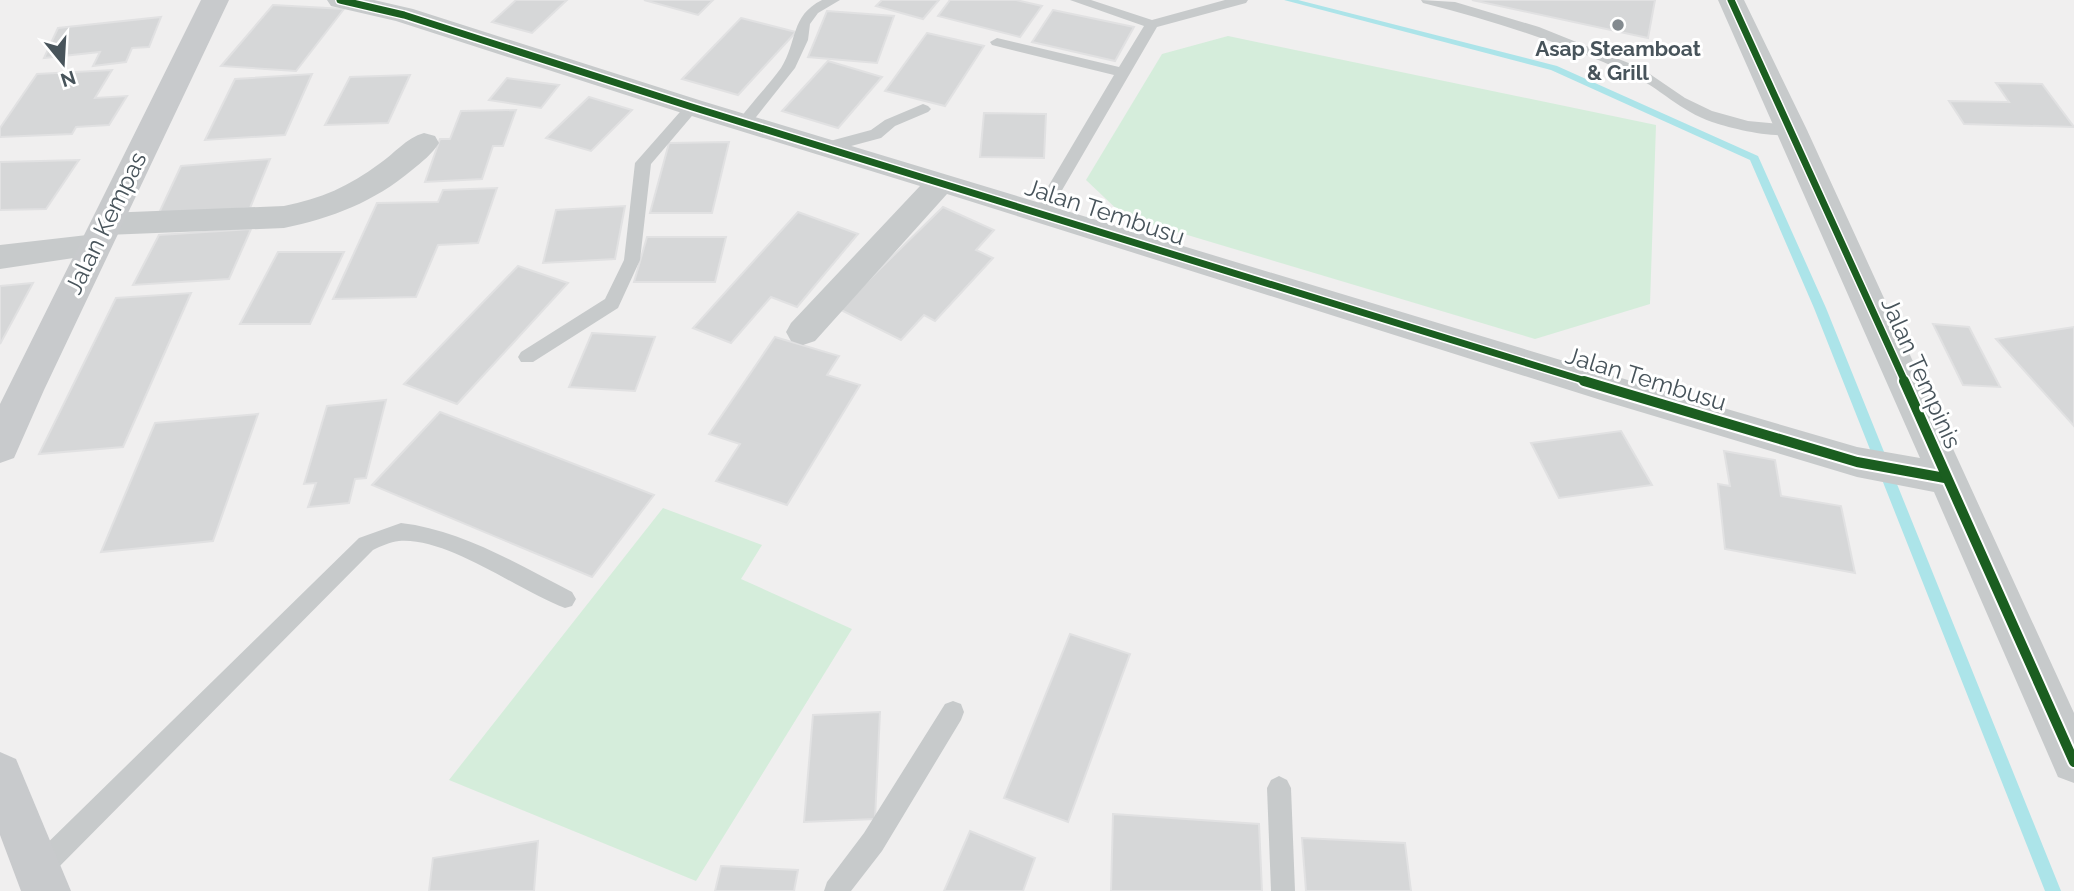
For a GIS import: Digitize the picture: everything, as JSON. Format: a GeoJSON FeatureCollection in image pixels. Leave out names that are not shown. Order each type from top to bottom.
{"type":"FeatureCollection","features":[{"type":"Feature","properties":{"kind":"street","name":"Jalan Kempas"},"geometry":{"type":"LineString","coordinates":[[0,447],[25,390],[215,0]]}},
{"type":"Feature","properties":{"kind":"street","name":"Jalan Tembusu"},"geometry":{"type":"LineString","coordinates":[[340,0],[404,15],[825,148],[1857,462],[1945,478]]}},
{"type":"Feature","properties":{"kind":"street","name":"Jalan Tempinis"},"geometry":{"type":"LineString","coordinates":[[1731,0],[1792,130],[1945,478],[2062,710],[2074,762]]}},
{"type":"Feature","properties":{"kind":"street"},"geometry":{"type":"LineString","coordinates":[[0,257],[101,235],[311,213],[332,206],[371,186],[390,174],[424,143]]}},
{"type":"Feature","properties":{"kind":"street"},"geometry":{"type":"LineString","coordinates":[[803,332],[941,182]]}},
{"type":"Feature","properties":{"kind":"street"},"geometry":{"type":"LineString","coordinates":[[0,775],[42,881]]}},
{"type":"Feature","properties":{"kind":"lane"},"geometry":{"type":"LineString","coordinates":[[744,123],[788,68],[801,40],[803,24],[813,10],[833,0]]}},
{"type":"Feature","properties":{"kind":"lane"},"geometry":{"type":"LineString","coordinates":[[1077,0],[1152,24],[1241,0]]}},
{"type":"Feature","properties":{"kind":"lane"},"geometry":{"type":"LineString","coordinates":[[1428,0],[1461,7],[1545,35],[1640,72],[1679,101],[1712,119],[1752,129],[1792,130]]}},
{"type":"Feature","properties":{"kind":"lane"},"geometry":{"type":"LineString","coordinates":[[1041,212],[1152,24]]}},
{"type":"Feature","properties":{"kind":"lane"},"geometry":{"type":"LineString","coordinates":[[997,42],[1124,72]]}},
{"type":"Feature","properties":{"kind":"lane"},"geometry":{"type":"LineString","coordinates":[[527,357],[612,303],[632,260],[643,163],[692,107]]}},
{"type":"Feature","properties":{"kind":"lane"},"geometry":{"type":"LineString","coordinates":[[825,148],[876,134],[890,123],[923,109]]}},
{"type":"Feature","properties":{"kind":"lane"},"geometry":{"type":"LineString","coordinates":[[42,881],[366,544],[386,535],[404,532],[441,541],[565,599]]}},
{"type":"Feature","properties":{"kind":"lane"},"geometry":{"type":"LineString","coordinates":[[836,891],[873,842],[953,712]]}},
{"type":"Feature","properties":{"kind":"lane"},"geometry":{"type":"LineString","coordinates":[[1279,788],[1283,891]]}},
{"type":"Feature","properties":{"kind":"green space"},"geometry":{"type":"Polygon","coordinates":[[[1228,36],[1656,125],[1650,304],[1535,339],[1124,216],[1086,180],[1162,54],[1228,36]]]}},
{"type":"Feature","properties":{"kind":"green space"},"geometry":{"type":"Polygon","coordinates":[[[663,508],[762,545],[741,579],[852,629],[696,881],[449,780],[663,508]]]}},
{"type":"Feature","properties":{"kind":"building"},"geometry":{"type":"Polygon","coordinates":[[[516,0],[567,0],[532,33],[492,22],[516,0]]]}},
{"type":"Feature","properties":{"kind":"building"},"geometry":{"type":"Polygon","coordinates":[[[644,0],[713,0],[698,15],[644,0]]]}},
{"type":"Feature","properties":{"kind":"building"},"geometry":{"type":"Polygon","coordinates":[[[882,0],[939,0],[923,19],[876,6],[882,0]]]}},
{"type":"Feature","properties":{"kind":"building"},"geometry":{"type":"Polygon","coordinates":[[[950,0],[1016,0],[1042,6],[1020,37],[938,16],[950,0]]]}},
{"type":"Feature","properties":{"kind":"building","name":"Asap Steamboat & Grill"},"geometry":{"type":"Polygon","coordinates":[[[1472,0],[1655,0],[1648,38],[1472,0]]]}},
{"type":"Feature","properties":{"kind":"building"},"geometry":{"type":"Polygon","coordinates":[[[273,5],[344,9],[296,71],[221,66],[273,5]]]}},
{"type":"Feature","properties":{"kind":"building"},"geometry":{"type":"Polygon","coordinates":[[[1053,10],[1134,27],[1115,61],[1032,42],[1053,10]]]}},
{"type":"Feature","properties":{"kind":"building"},"geometry":{"type":"Polygon","coordinates":[[[827,11],[894,16],[877,63],[808,57],[827,11]]]}},
{"type":"Feature","properties":{"kind":"building"},"geometry":{"type":"Polygon","coordinates":[[[161,17],[149,47],[132,48],[126,62],[93,66],[100,52],[44,58],[58,28],[161,17]]]}},
{"type":"Feature","properties":{"kind":"building"},"geometry":{"type":"Polygon","coordinates":[[[741,18],[796,32],[738,95],[682,79],[741,18]]]}},
{"type":"Feature","properties":{"kind":"building"},"geometry":{"type":"Polygon","coordinates":[[[927,33],[984,46],[945,106],[885,91],[927,33]]]}},
{"type":"Feature","properties":{"kind":"building"},"geometry":{"type":"Polygon","coordinates":[[[828,61],[882,77],[838,128],[782,111],[828,61]]]}},
{"type":"Feature","properties":{"kind":"building"},"geometry":{"type":"Polygon","coordinates":[[[112,70],[95,98],[127,96],[109,125],[76,127],[72,134],[0,137],[0,128],[37,74],[112,70]]]}},
{"type":"Feature","properties":{"kind":"building"},"geometry":{"type":"Polygon","coordinates":[[[312,74],[285,135],[205,140],[235,79],[312,74]]]}},
{"type":"Feature","properties":{"kind":"building"},"geometry":{"type":"Polygon","coordinates":[[[410,75],[388,123],[325,125],[350,77],[410,75]]]}},
{"type":"Feature","properties":{"kind":"building"},"geometry":{"type":"Polygon","coordinates":[[[507,78],[559,85],[541,108],[489,100],[507,78]]]}},
{"type":"Feature","properties":{"kind":"building"},"geometry":{"type":"Polygon","coordinates":[[[1996,83],[2042,84],[2074,127],[1964,124],[1949,101],[2009,102],[1996,83]]]}},
{"type":"Feature","properties":{"kind":"building"},"geometry":{"type":"Polygon","coordinates":[[[589,97],[632,110],[591,151],[546,138],[589,97]]]}},
{"type":"Feature","properties":{"kind":"building"},"geometry":{"type":"Polygon","coordinates":[[[516,110],[503,146],[493,146],[482,179],[425,182],[440,139],[450,139],[461,111],[516,110]]]}},
{"type":"Feature","properties":{"kind":"building"},"geometry":{"type":"Polygon","coordinates":[[[984,113],[1046,114],[1044,158],[980,157],[984,113]]]}},
{"type":"Feature","properties":{"kind":"building"},"geometry":{"type":"Polygon","coordinates":[[[729,142],[712,213],[650,213],[669,143],[729,142]]]}},
{"type":"Feature","properties":{"kind":"building"},"geometry":{"type":"Polygon","coordinates":[[[270,159],[250,208],[158,215],[181,166],[270,159]]]}},
{"type":"Feature","properties":{"kind":"building"},"geometry":{"type":"Polygon","coordinates":[[[79,160],[46,209],[0,210],[0,162],[79,160]]]}},
{"type":"Feature","properties":{"kind":"building"},"geometry":{"type":"Polygon","coordinates":[[[497,188],[478,243],[438,245],[416,297],[333,299],[377,203],[438,202],[443,190],[497,188]]]}},
{"type":"Feature","properties":{"kind":"building"},"geometry":{"type":"Polygon","coordinates":[[[625,206],[615,259],[543,263],[556,210],[625,206]]]}},
{"type":"Feature","properties":{"kind":"building"},"geometry":{"type":"Polygon","coordinates":[[[943,207],[994,230],[976,250],[993,258],[935,321],[924,315],[901,340],[839,309],[943,207]]]}},
{"type":"Feature","properties":{"kind":"building"},"geometry":{"type":"Polygon","coordinates":[[[798,212],[858,234],[797,307],[771,297],[731,343],[693,328],[798,212]]]}},
{"type":"Feature","properties":{"kind":"building"},"geometry":{"type":"Polygon","coordinates":[[[251,229],[229,279],[133,285],[159,235],[251,229]]]}},
{"type":"Feature","properties":{"kind":"building"},"geometry":{"type":"Polygon","coordinates":[[[647,237],[726,237],[715,282],[634,282],[647,237]]]}},
{"type":"Feature","properties":{"kind":"building"},"geometry":{"type":"Polygon","coordinates":[[[278,252],[344,252],[310,324],[240,324],[278,252]]]}},
{"type":"Feature","properties":{"kind":"building"},"geometry":{"type":"Polygon","coordinates":[[[518,266],[568,283],[457,404],[404,384],[518,266]]]}},
{"type":"Feature","properties":{"kind":"building"},"geometry":{"type":"Polygon","coordinates":[[[33,283],[0,344],[0,286],[33,283]]]}},
{"type":"Feature","properties":{"kind":"building"},"geometry":{"type":"Polygon","coordinates":[[[191,293],[123,447],[39,454],[116,298],[191,293]]]}},
{"type":"Feature","properties":{"kind":"building"},"geometry":{"type":"Polygon","coordinates":[[[1933,324],[1969,327],[2000,387],[1963,385],[1933,324]]]}},
{"type":"Feature","properties":{"kind":"building"},"geometry":{"type":"Polygon","coordinates":[[[2074,327],[2074,426],[1996,339],[2074,327]]]}},
{"type":"Feature","properties":{"kind":"building"},"geometry":{"type":"Polygon","coordinates":[[[592,333],[655,337],[635,391],[569,387],[592,333]]]}},
{"type":"Feature","properties":{"kind":"building"},"geometry":{"type":"Polygon","coordinates":[[[775,337],[839,356],[827,375],[860,385],[787,505],[716,481],[740,444],[709,434],[775,337]]]}},
{"type":"Feature","properties":{"kind":"building"},"geometry":{"type":"Polygon","coordinates":[[[386,400],[366,478],[355,479],[349,503],[308,507],[316,483],[304,484],[327,406],[386,400]]]}},
{"type":"Feature","properties":{"kind":"building"},"geometry":{"type":"Polygon","coordinates":[[[440,412],[654,495],[592,577],[372,485],[440,412]]]}},
{"type":"Feature","properties":{"kind":"building"},"geometry":{"type":"Polygon","coordinates":[[[258,414],[213,541],[101,552],[155,423],[258,414]]]}},
{"type":"Feature","properties":{"kind":"building"},"geometry":{"type":"Polygon","coordinates":[[[1621,431],[1652,485],[1559,498],[1531,443],[1621,431]]]}},
{"type":"Feature","properties":{"kind":"building"},"geometry":{"type":"Polygon","coordinates":[[[1724,451],[1775,460],[1781,496],[1841,506],[1855,573],[1725,549],[1718,484],[1730,486],[1724,451]]]}},
{"type":"Feature","properties":{"kind":"building"},"geometry":{"type":"Polygon","coordinates":[[[1070,634],[1130,654],[1068,822],[1004,798],[1070,634]]]}},
{"type":"Feature","properties":{"kind":"building"},"geometry":{"type":"Polygon","coordinates":[[[880,712],[875,819],[804,822],[813,715],[880,712]]]}},
{"type":"Feature","properties":{"kind":"building"},"geometry":{"type":"Polygon","coordinates":[[[1113,814],[1259,824],[1262,891],[1111,891],[1113,814]]]}},
{"type":"Feature","properties":{"kind":"building"},"geometry":{"type":"Polygon","coordinates":[[[970,831],[1035,858],[1023,891],[944,891],[970,831]]]}},
{"type":"Feature","properties":{"kind":"building"},"geometry":{"type":"Polygon","coordinates":[[[1302,838],[1405,843],[1411,891],[1306,891],[1302,838]]]}},
{"type":"Feature","properties":{"kind":"building"},"geometry":{"type":"Polygon","coordinates":[[[538,841],[534,891],[429,891],[433,858],[538,841]]]}},
{"type":"Feature","properties":{"kind":"building"},"geometry":{"type":"Polygon","coordinates":[[[721,866],[798,870],[794,891],[715,891],[721,866]]]}},
{"type":"Feature","properties":{"kind":"waterway"},"geometry":{"type":"LineString","coordinates":[[1288,0],[1554,68],[1754,158],[1820,308],[2053,891]]}},
{"type":"Feature","properties":{"kind":"cycle path"},"geometry":{"type":"LineString","coordinates":[[340,0],[404,15],[692,107],[1604,387],[1857,462],[1945,478]]}},
{"type":"Feature","properties":{"kind":"cycle path"},"geometry":{"type":"LineString","coordinates":[[1731,0],[1792,130],[2074,762]]}},
{"type":"Feature","properties":{"kind":"place","name":"Asap Steamboat & Grill"},"geometry":{"type":"Point","coordinates":[1618,25]}}]}
